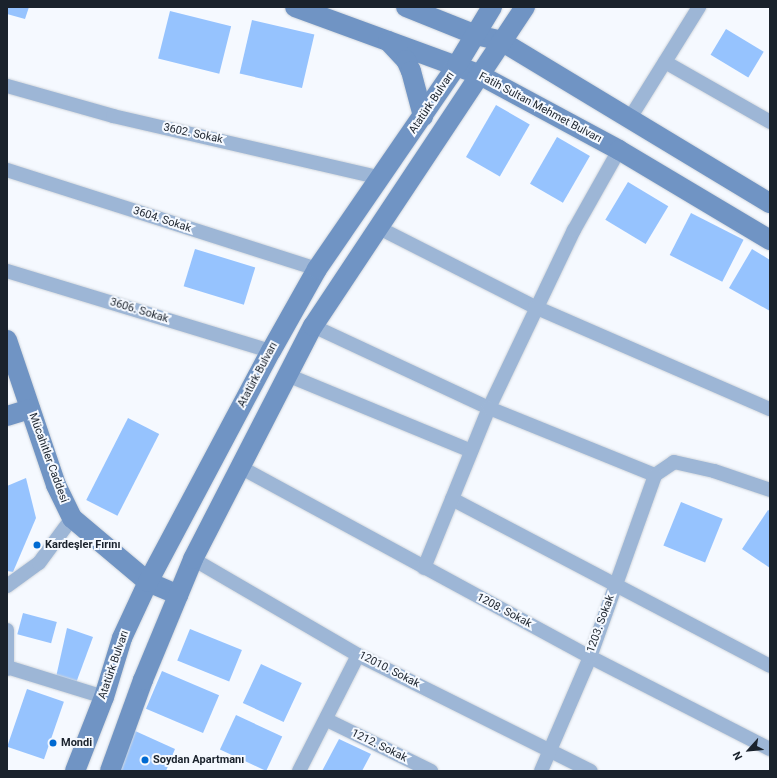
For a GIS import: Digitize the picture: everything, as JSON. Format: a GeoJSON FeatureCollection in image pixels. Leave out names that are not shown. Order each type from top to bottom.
{"type":"FeatureCollection","features":[{"type":"Feature","properties":{"kind":"main road","name":"Fatih Sultan Mehmet Bulvarı"},"geometry":{"type":"LineString","coordinates":[[295,7],[478,74],[620,150],[770,240]]}},
{"type":"Feature","properties":{"kind":"main road"},"geometry":{"type":"LineString","coordinates":[[406,7],[476,35],[501,41],[770,203]]}},
{"type":"Feature","properties":{"kind":"main road","name":"Atatürk Bulvarı"},"geometry":{"type":"LineString","coordinates":[[76,771],[104,697],[122,638],[148,582],[270,351],[317,269],[457,66],[492,7]]}},
{"type":"Feature","properties":{"kind":"main road","name":"Atatürk Bulvarı"},"geometry":{"type":"LineString","coordinates":[[110,771],[192,559],[286,375],[313,326],[379,228],[478,74],[525,7]]}},
{"type":"Feature","properties":{"kind":"main road"},"geometry":{"type":"LineString","coordinates":[[385,39],[406,60],[415,82],[423,116]]}},
{"type":"Feature","properties":{"kind":"main road","name":"Mücahitler Caddesi"},"geometry":{"type":"LineString","coordinates":[[7,340],[56,485],[72,518],[148,582],[178,595]]}},
{"type":"Feature","properties":{"kind":"main road"},"geometry":{"type":"LineString","coordinates":[[7,416],[30,410]]}},
{"type":"Feature","properties":{"kind":"street"},"geometry":{"type":"LineString","coordinates":[[630,118],[700,7]]}},
{"type":"Feature","properties":{"kind":"street"},"geometry":{"type":"LineString","coordinates":[[665,62],[770,122]]}},
{"type":"Feature","properties":{"kind":"street","name":"3602. Sokak"},"geometry":{"type":"LineString","coordinates":[[7,86],[113,116],[381,178]]}},
{"type":"Feature","properties":{"kind":"street"},"geometry":{"type":"LineString","coordinates":[[424,568],[489,408],[535,307],[574,230],[620,150]]}},
{"type":"Feature","properties":{"kind":"street","name":"3604. Sokak"},"geometry":{"type":"LineString","coordinates":[[7,170],[317,269]]}},
{"type":"Feature","properties":{"kind":"street"},"geometry":{"type":"LineString","coordinates":[[379,228],[535,307],[770,409]]}},
{"type":"Feature","properties":{"kind":"street","name":"3606. Sokak"},"geometry":{"type":"LineString","coordinates":[[7,271],[270,351]]}},
{"type":"Feature","properties":{"kind":"street"},"geometry":{"type":"LineString","coordinates":[[313,326],[489,408],[655,475],[674,462],[714,471],[770,490]]}},
{"type":"Feature","properties":{"kind":"street"},"geometry":{"type":"LineString","coordinates":[[286,375],[471,451]]}},
{"type":"Feature","properties":{"kind":"street","name":"1208. Sokak"},"geometry":{"type":"LineString","coordinates":[[240,467],[590,657],[770,749]]}},
{"type":"Feature","properties":{"kind":"street","name":"1203. Sokak"},"geometry":{"type":"LineString","coordinates":[[541,771],[590,657],[655,475]]}},
{"type":"Feature","properties":{"kind":"street"},"geometry":{"type":"LineString","coordinates":[[452,499],[770,666]]}},
{"type":"Feature","properties":{"kind":"street"},"geometry":{"type":"LineString","coordinates":[[7,586],[39,563],[72,518]]}},
{"type":"Feature","properties":{"kind":"street","name":"12010. Sokak"},"geometry":{"type":"LineString","coordinates":[[192,559],[358,654],[591,771]]}},
{"type":"Feature","properties":{"kind":"street"},"geometry":{"type":"LineString","coordinates":[[7,630],[7,667],[104,697]]}},
{"type":"Feature","properties":{"kind":"street"},"geometry":{"type":"LineString","coordinates":[[299,771],[327,720],[358,654]]}},
{"type":"Feature","properties":{"kind":"street","name":"1212. Sokak"},"geometry":{"type":"LineString","coordinates":[[327,720],[431,771]]}},
{"type":"Feature","properties":{"kind":"building"},"geometry":{"type":"Polygon","coordinates":[[[7,7],[29,7],[25,19],[7,14],[7,7]]]}},
{"type":"Feature","properties":{"kind":"building"},"geometry":{"type":"Polygon","coordinates":[[[170,11],[231,26],[219,74],[158,59],[170,11]]]}},
{"type":"Feature","properties":{"kind":"building"},"geometry":{"type":"Polygon","coordinates":[[[252,20],[314,34],[302,88],[240,74],[252,20]]]}},
{"type":"Feature","properties":{"kind":"building"},"geometry":{"type":"Polygon","coordinates":[[[726,29],[764,52],[748,77],[711,55],[726,29]]]}},
{"type":"Feature","properties":{"kind":"building"},"geometry":{"type":"Polygon","coordinates":[[[496,105],[530,124],[500,176],[466,157],[496,105]]]}},
{"type":"Feature","properties":{"kind":"building"},"geometry":{"type":"Polygon","coordinates":[[[557,137],[590,156],[563,203],[530,184],[557,137]]]}},
{"type":"Feature","properties":{"kind":"building"},"geometry":{"type":"Polygon","coordinates":[[[628,182],[668,206],[646,244],[605,220],[628,182]]]}},
{"type":"Feature","properties":{"kind":"building"},"geometry":{"type":"Polygon","coordinates":[[[691,213],[744,240],[722,282],[670,255],[691,213]]]}},
{"type":"Feature","properties":{"kind":"building"},"geometry":{"type":"Polygon","coordinates":[[[195,249],[255,267],[244,305],[184,286],[195,249]]]}},
{"type":"Feature","properties":{"kind":"building"},"geometry":{"type":"Polygon","coordinates":[[[752,249],[770,260],[770,311],[729,288],[752,249]]]}},
{"type":"Feature","properties":{"kind":"building"},"geometry":{"type":"Polygon","coordinates":[[[128,418],[159,434],[117,516],[86,500],[128,418]]]}},
{"type":"Feature","properties":{"kind":"building"},"geometry":{"type":"Polygon","coordinates":[[[26,478],[36,518],[13,572],[7,571],[7,486],[26,478]]]}},
{"type":"Feature","properties":{"kind":"building"},"geometry":{"type":"Polygon","coordinates":[[[681,502],[723,519],[705,562],[663,546],[681,502]]]}},
{"type":"Feature","properties":{"kind":"building"},"geometry":{"type":"Polygon","coordinates":[[[768,510],[770,511],[770,568],[742,549],[768,510]]]}},
{"type":"Feature","properties":{"kind":"building"},"geometry":{"type":"Polygon","coordinates":[[[23,613],[57,622],[51,643],[17,634],[23,613]]]}},
{"type":"Feature","properties":{"kind":"building"},"geometry":{"type":"Polygon","coordinates":[[[67,628],[93,637],[76,683],[56,677],[67,628]]]}},
{"type":"Feature","properties":{"kind":"building"},"geometry":{"type":"Polygon","coordinates":[[[190,629],[242,650],[229,682],[177,661],[190,629]]]}},
{"type":"Feature","properties":{"kind":"building"},"geometry":{"type":"Polygon","coordinates":[[[261,664],[302,683],[284,722],[243,703],[261,664]]]}},
{"type":"Feature","properties":{"kind":"building"},"geometry":{"type":"Polygon","coordinates":[[[162,671],[219,695],[203,733],[146,709],[162,671]]]}},
{"type":"Feature","properties":{"kind":"building"},"geometry":{"type":"Polygon","coordinates":[[[27,689],[64,702],[44,759],[7,747],[27,689]]]}},
{"type":"Feature","properties":{"kind":"building"},"geometry":{"type":"Polygon","coordinates":[[[236,715],[282,737],[266,771],[220,749],[236,715]]]}},
{"type":"Feature","properties":{"kind":"building","name":"Soydan Apartmanı"},"geometry":{"type":"Polygon","coordinates":[[[133,730],[175,749],[166,771],[115,771],[133,730]]]}},
{"type":"Feature","properties":{"kind":"building"},"geometry":{"type":"Polygon","coordinates":[[[339,739],[371,754],[362,771],[322,771],[339,739]]]}},
{"type":"Feature","properties":{"kind":"place","name":"Kardeşler Fırını"},"geometry":{"type":"Point","coordinates":[37,545]}},
{"type":"Feature","properties":{"kind":"place","name":"Mondi"},"geometry":{"type":"Point","coordinates":[53,743]}},
{"type":"Feature","properties":{"kind":"place","name":"Soydan Apartmanı"},"geometry":{"type":"Point","coordinates":[145,760]}}]}
